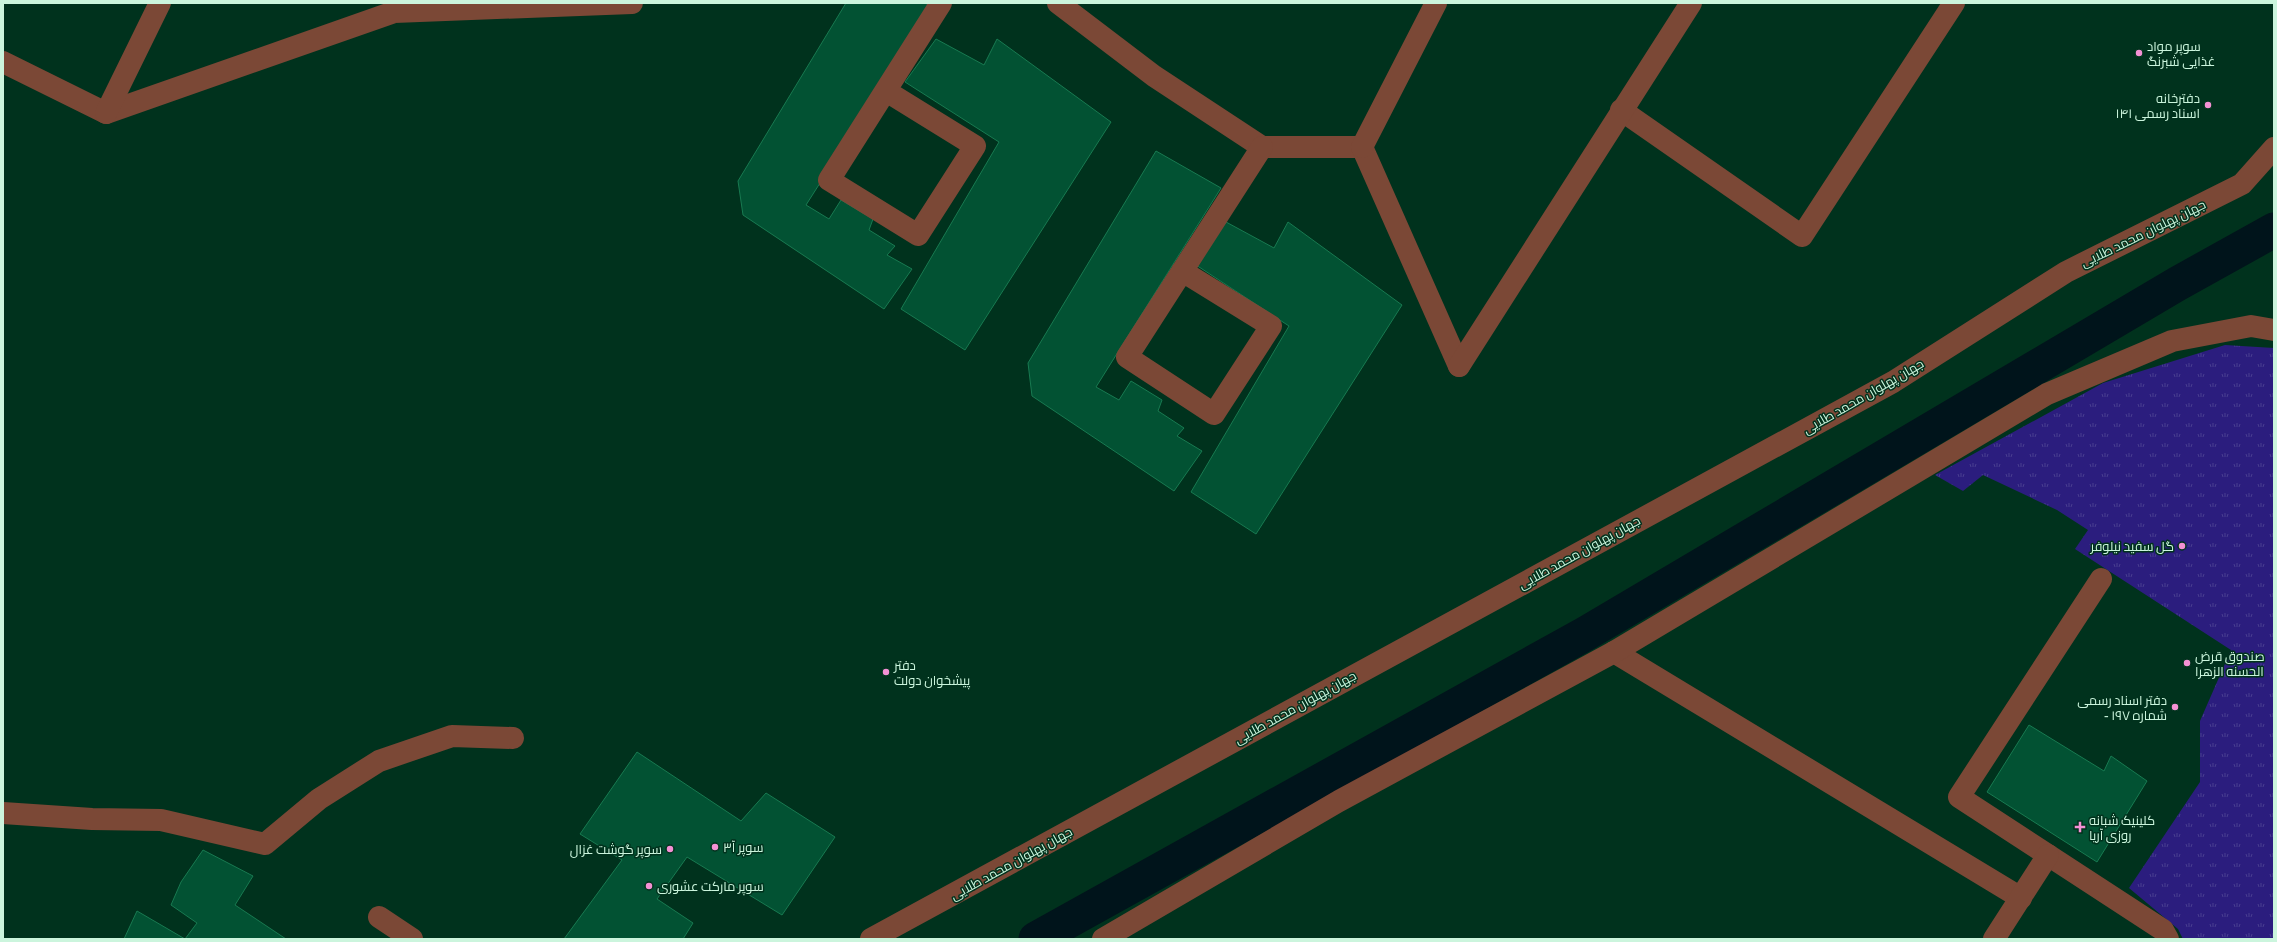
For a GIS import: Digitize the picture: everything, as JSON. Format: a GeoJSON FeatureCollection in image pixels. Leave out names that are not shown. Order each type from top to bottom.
{"type":"FeatureCollection","features":[{"type":"Feature","properties":{"kind":"street"},"geometry":{"type":"LineString","coordinates":[[106,113],[160,3]]}},
{"type":"Feature","properties":{"kind":"street"},"geometry":{"type":"LineString","coordinates":[[3,62],[106,113],[394,12],[632,3]]}},
{"type":"Feature","properties":{"kind":"street"},"geometry":{"type":"LineString","coordinates":[[886,91],[975,146],[918,235],[829,180],[941,3]]}},
{"type":"Feature","properties":{"kind":"street"},"geometry":{"type":"LineString","coordinates":[[1058,3],[1154,76],[1262,147],[1362,147]]}},
{"type":"Feature","properties":{"kind":"street"},"geometry":{"type":"LineString","coordinates":[[1362,147],[1436,3]]}},
{"type":"Feature","properties":{"kind":"street"},"geometry":{"type":"LineString","coordinates":[[1362,147],[1459,366],[1621,110],[1691,3]]}},
{"type":"Feature","properties":{"kind":"street"},"geometry":{"type":"LineString","coordinates":[[1621,110],[1802,236],[1954,3]]}},
{"type":"Feature","properties":{"kind":"street"},"geometry":{"type":"LineString","coordinates":[[1182,271],[1271,326],[1214,414],[1127,357],[1182,271],[1262,147]]}},
{"type":"Feature","properties":{"kind":"street","name":"جهان پهلوان محمد طلایی"},"geometry":{"type":"LineString","coordinates":[[872,939],[1893,382],[2066,272],[2242,184],[2274,148]]}},
{"type":"Feature","properties":{"kind":"street"},"geometry":{"type":"LineString","coordinates":[[1103,939],[1339,802],[1614,652],[2047,394],[2172,341],[2251,326],[2274,330]]}},
{"type":"Feature","properties":{"kind":"street"},"geometry":{"type":"LineString","coordinates":[[2102,579],[1959,796],[2163,930],[2168,939]]}},
{"type":"Feature","properties":{"kind":"street"},"geometry":{"type":"LineString","coordinates":[[1614,652],[2021,898]]}},
{"type":"Feature","properties":{"kind":"street"},"geometry":{"type":"LineString","coordinates":[[3,813],[92,819],[161,820],[265,844],[319,799],[379,761],[452,736],[512,738]]}},
{"type":"Feature","properties":{"kind":"street"},"geometry":{"type":"LineString","coordinates":[[1994,939],[2048,855]]}},
{"type":"Feature","properties":{"kind":"street"},"geometry":{"type":"LineString","coordinates":[[379,917],[412,939]]}},
{"type":"Feature","properties":{"kind":"green space"},"geometry":{"type":"Polygon","coordinates":[[[2225,345],[2274,348],[2274,939],[2183,939],[2178,929],[2129,888],[2200,782],[2200,721],[2231,650],[2075,549],[2088,530],[2057,510],[1983,475],[1963,491],[1935,475],[2103,383],[2225,345]]]}},
{"type":"Feature","properties":{"kind":"building"},"geometry":{"type":"Polygon","coordinates":[[[846,3],[925,3],[932,7],[806,205],[829,219],[841,200],[873,219],[869,230],[895,246],[887,255],[912,269],[884,309],[743,215],[738,181],[846,3]]]}},
{"type":"Feature","properties":{"kind":"building"},"geometry":{"type":"Polygon","coordinates":[[[936,39],[984,65],[997,39],[1111,122],[965,350],[901,309],[999,142],[905,82],[936,39]]]}},
{"type":"Feature","properties":{"kind":"building"},"geometry":{"type":"Polygon","coordinates":[[[1156,151],[1221,188],[1096,387],[1119,400],[1131,381],[1162,400],[1158,411],[1184,428],[1177,436],[1202,451],[1174,491],[1032,396],[1028,363],[1156,151]]]}},
{"type":"Feature","properties":{"kind":"building"},"geometry":{"type":"Polygon","coordinates":[[[1226,222],[1274,248],[1288,222],[1402,305],[1256,534],[1191,492],[1289,326],[1196,265],[1226,222]]]}},
{"type":"Feature","properties":{"kind":"building","name":"کلینیک شبانه روزی آریا"},"geometry":{"type":"Polygon","coordinates":[[[2029,725],[2104,771],[2111,756],[2147,781],[2097,862],[1987,792],[2029,725]]]}},
{"type":"Feature","properties":{"kind":"building","name":"سوپر آ۳"},"geometry":{"type":"Polygon","coordinates":[[[637,752],[741,821],[766,793],[835,837],[782,915],[687,857],[657,899],[693,923],[683,939],[564,939],[622,860],[580,834],[637,752]]]}},
{"type":"Feature","properties":{"kind":"building"},"geometry":{"type":"Polygon","coordinates":[[[203,850],[253,876],[235,905],[286,939],[185,939],[197,923],[171,905],[181,882],[203,850]]]}},
{"type":"Feature","properties":{"kind":"building"},"geometry":{"type":"Polygon","coordinates":[[[137,911],[185,939],[124,939],[137,911]]]}},
{"type":"Feature","properties":{"kind":"waterway"},"geometry":{"type":"LineString","coordinates":[[1036,939],[1585,634],[2177,284],[2274,230]]}},
{"type":"Feature","properties":{"kind":"place","name":"سوپر مواد غذایی شبرنگ"},"geometry":{"type":"Point","coordinates":[2139,53]}},
{"type":"Feature","properties":{"kind":"place","name":"دفترخانه اسناد رسمی ۱۴۱"},"geometry":{"type":"Point","coordinates":[2208,105]}},
{"type":"Feature","properties":{"kind":"place","name":"گل سفید نیلوفر"},"geometry":{"type":"Point","coordinates":[2182,546]}},
{"type":"Feature","properties":{"kind":"place","name":"صندوق قرض الحسنه الزهرا"},"geometry":{"type":"Point","coordinates":[2187,663]}},
{"type":"Feature","properties":{"kind":"place","name":"دفتر پیشخوان دولت"},"geometry":{"type":"Point","coordinates":[886,672]}},
{"type":"Feature","properties":{"kind":"place","name":"دفتر اسناد رسمی - شماره ۱۹۷"},"geometry":{"type":"Point","coordinates":[2175,707]}},
{"type":"Feature","properties":{"kind":"place","name":"کلینیک شبانه روزی آریا"},"geometry":{"type":"Point","coordinates":[2080,827]}},
{"type":"Feature","properties":{"kind":"place","name":"سوپر آ۳"},"geometry":{"type":"Point","coordinates":[715,847]}},
{"type":"Feature","properties":{"kind":"place","name":"سوپر گوشت غزال"},"geometry":{"type":"Point","coordinates":[670,849]}},
{"type":"Feature","properties":{"kind":"place","name":"سوپر مارکت عشوری"},"geometry":{"type":"Point","coordinates":[649,886]}}]}
